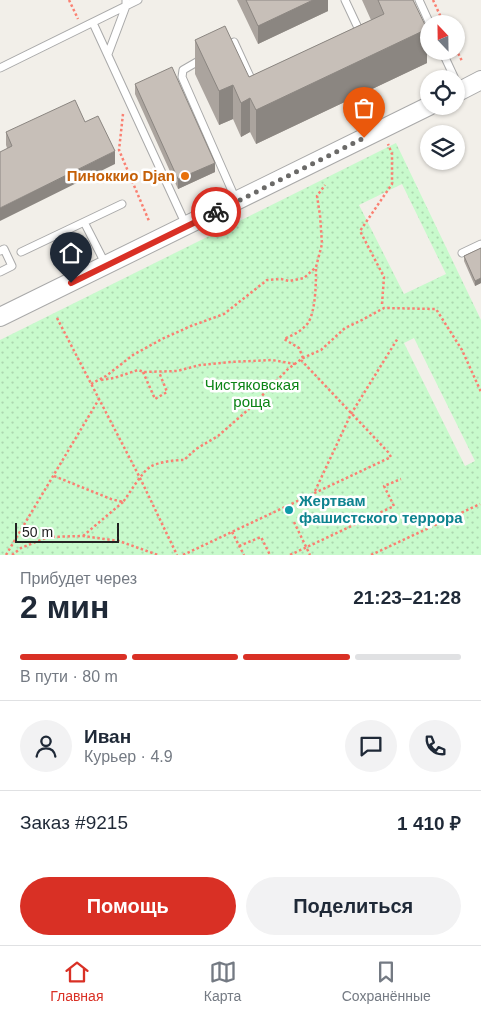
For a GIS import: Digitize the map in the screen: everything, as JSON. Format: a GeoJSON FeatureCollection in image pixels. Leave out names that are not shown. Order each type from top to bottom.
{"type":"FeatureCollection","features":[{"type":"Feature","properties":{"kind":"street"},"geometry":{"type":"LineString","coordinates":[[465,83],[481,80]]}},
{"type":"Feature","properties":{"kind":"street"},"geometry":{"type":"LineString","coordinates":[[0,317],[420,110]]}},
{"type":"Feature","properties":{"kind":"lane"},"geometry":{"type":"LineString","coordinates":[[0,68],[93,23],[126,3],[138,0]]}},
{"type":"Feature","properties":{"kind":"lane"},"geometry":{"type":"LineString","coordinates":[[346,0],[360,32],[351,36]]}},
{"type":"Feature","properties":{"kind":"lane"},"geometry":{"type":"LineString","coordinates":[[419,0],[426,15]]}},
{"type":"Feature","properties":{"kind":"lane"},"geometry":{"type":"LineString","coordinates":[[108,54],[126,3]]}},
{"type":"Feature","properties":{"kind":"lane"},"geometry":{"type":"LineString","coordinates":[[93,23],[186,226]]}},
{"type":"Feature","properties":{"kind":"lane"},"geometry":{"type":"LineString","coordinates":[[219,50],[234,42],[252,81],[261,77]]}},
{"type":"Feature","properties":{"kind":"lane"},"geometry":{"type":"LineString","coordinates":[[212,54],[183,70],[182,77],[237,201]]}},
{"type":"Feature","properties":{"kind":"lane"},"geometry":{"type":"LineString","coordinates":[[21,252],[122,204]]}},
{"type":"Feature","properties":{"kind":"lane"},"geometry":{"type":"LineString","coordinates":[[84,222],[106,265]]}},
{"type":"Feature","properties":{"kind":"lane"},"geometry":{"type":"LineString","coordinates":[[462,253],[481,244]]}},
{"type":"Feature","properties":{"kind":"lane"},"geometry":{"type":"LineString","coordinates":[[0,251],[4,249],[12,266],[0,272]]}},
{"type":"Feature","properties":{"kind":"path"},"geometry":{"type":"LineString","coordinates":[[69,0],[82,28]]}},
{"type":"Feature","properties":{"kind":"path"},"geometry":{"type":"LineString","coordinates":[[433,0],[440,15]]}},
{"type":"Feature","properties":{"kind":"path"},"geometry":{"type":"LineString","coordinates":[[123,114],[119,150],[149,221]]}},
{"type":"Feature","properties":{"kind":"path"},"geometry":{"type":"LineString","coordinates":[[382,304],[384,277],[360,231],[392,184],[392,154]]}},
{"type":"Feature","properties":{"kind":"path"},"geometry":{"type":"LineString","coordinates":[[183,555],[391,456],[302,359],[299,348],[284,339],[296,333],[308,322],[314,304],[316,267],[322,244],[317,196],[325,185]]}},
{"type":"Feature","properties":{"kind":"path"},"geometry":{"type":"LineString","coordinates":[[91,384],[154,343],[224,314],[267,280],[281,279],[289,281],[304,278],[316,267]]}},
{"type":"Feature","properties":{"kind":"path"},"geometry":{"type":"LineString","coordinates":[[83,536],[123,502],[150,467],[170,460],[184,460],[196,449],[218,436],[249,409],[288,369],[302,359],[321,350],[345,328],[384,308],[436,309],[462,350],[481,392]]}},
{"type":"Feature","properties":{"kind":"path"},"geometry":{"type":"LineString","coordinates":[[57,318],[140,478],[177,555]]}},
{"type":"Feature","properties":{"kind":"path"},"geometry":{"type":"LineString","coordinates":[[315,492],[351,414],[398,338]]}},
{"type":"Feature","properties":{"kind":"path"},"geometry":{"type":"LineString","coordinates":[[97,381],[114,378],[138,370],[142,372],[177,371],[200,365],[230,362],[272,360],[295,364]]}},
{"type":"Feature","properties":{"kind":"path"},"geometry":{"type":"LineString","coordinates":[[142,372],[155,398],[167,392],[159,372]]}},
{"type":"Feature","properties":{"kind":"path"},"geometry":{"type":"LineString","coordinates":[[6,555],[99,399]]}},
{"type":"Feature","properties":{"kind":"path"},"geometry":{"type":"LineString","coordinates":[[54,476],[123,502]]}},
{"type":"Feature","properties":{"kind":"path"},"geometry":{"type":"LineString","coordinates":[[290,555],[394,506],[384,486],[401,479]]}},
{"type":"Feature","properties":{"kind":"path"},"geometry":{"type":"LineString","coordinates":[[372,555],[480,504]]}},
{"type":"Feature","properties":{"kind":"path"},"geometry":{"type":"LineString","coordinates":[[294,522],[310,555]]}},
{"type":"Feature","properties":{"kind":"path"},"geometry":{"type":"LineString","coordinates":[[232,531],[244,555]]}},
{"type":"Feature","properties":{"kind":"path"},"geometry":{"type":"LineString","coordinates":[[12,555],[21,548],[48,537],[83,536],[119,541],[158,555]]}},
{"type":"Feature","properties":{"kind":"path"},"geometry":{"type":"LineString","coordinates":[[239,546],[261,536],[270,555]]}},
{"type":"Feature","properties":{"kind":"green space","name":"Чистяковская роща"},"geometry":{"type":"Polygon","coordinates":[[[396,143],[481,320],[481,555],[0,555],[0,340],[396,143]],[[402,184],[359,205],[404,294],[446,274],[402,184]],[[414,338],[404,343],[465,466],[475,461],[414,338]]]}},
{"type":"Feature","properties":{"kind":"building"},"geometry":{"type":"Polygon","coordinates":[[[246,0],[313,0],[258,26],[246,0]]]}},
{"type":"Feature","properties":{"kind":"building"},"geometry":{"type":"Polygon","coordinates":[[[378,0],[413,0],[420,15],[420,32],[256,110],[250,98],[241,103],[233,85],[219,91],[195,40],[225,26],[249,77],[384,14],[378,0]]]}},
{"type":"Feature","properties":{"kind":"building"},"geometry":{"type":"Polygon","coordinates":[[[172,67],[215,163],[178,179],[135,84],[172,67]]]}},
{"type":"Feature","properties":{"kind":"building"},"geometry":{"type":"Polygon","coordinates":[[[75,100],[85,122],[98,116],[115,151],[0,208],[0,152],[12,146],[6,132],[75,100]]]}},
{"type":"Feature","properties":{"kind":"building"},"geometry":{"type":"Polygon","coordinates":[[[481,248],[481,278],[475,281],[464,256],[481,248]]]}},
{"type":"Feature","properties":{"kind":"way so far"},"geometry":{"type":"LineString","coordinates":[[216,212],[364,138]]}},
{"type":"Feature","properties":{"kind":"place","name":"Пиноккио Djan"},"geometry":{"type":"Point","coordinates":[185,176]}},
{"type":"Feature","properties":{"kind":"place","name":"Жертвам фашистского террора"},"geometry":{"type":"Point","coordinates":[289,510]}},
{"type":"Feature","properties":{"kind":"route"},"geometry":{"type":"LineString","coordinates":[[71,283],[216,212]]}}]}
